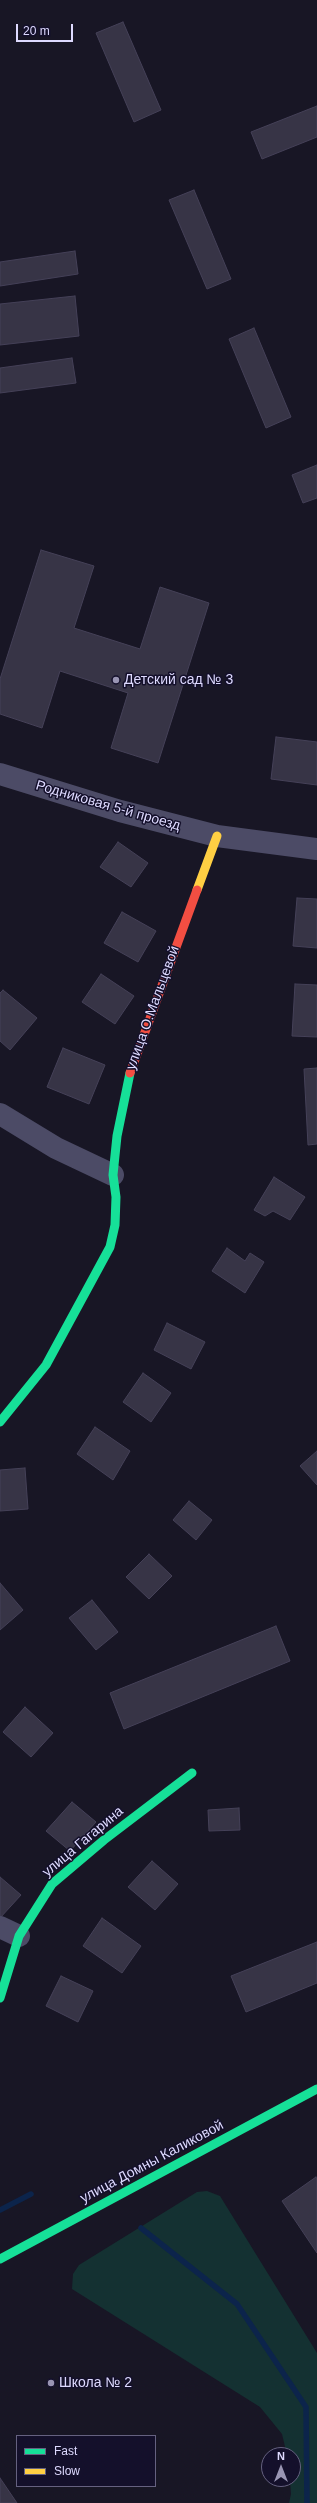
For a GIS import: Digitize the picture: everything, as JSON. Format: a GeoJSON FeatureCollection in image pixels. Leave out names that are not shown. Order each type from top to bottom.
{"type":"FeatureCollection","features":[{"type":"Feature","properties":{"kind":"street","name":"Родниковая 5-й проезд"},"geometry":{"type":"LineString","coordinates":[[0,774],[120,811],[217,836]]}},
{"type":"Feature","properties":{"kind":"street"},"geometry":{"type":"LineString","coordinates":[[217,836],[317,849]]}},
{"type":"Feature","properties":{"kind":"street","name":"улица О.Мальцевой"},"geometry":{"type":"LineString","coordinates":[[0,1422],[46,1365],[110,1247],[115,1226],[116,1197],[113,1175],[117,1136],[132,1062],[217,836]]}},
{"type":"Feature","properties":{"kind":"street"},"geometry":{"type":"LineString","coordinates":[[0,1114],[56,1148],[113,1175]]}},
{"type":"Feature","properties":{"kind":"street","name":"улица Гагарина"},"geometry":{"type":"LineString","coordinates":[[0,1998],[9,1932],[52,1884],[104,1840],[192,1772]]}},
{"type":"Feature","properties":{"kind":"street","name":"улица Домны Каликовой"},"geometry":{"type":"LineString","coordinates":[[0,2259],[317,2089]]}},
{"type":"Feature","properties":{"kind":"green space"},"geometry":{"type":"Polygon","coordinates":[[[207,2191],[220,2196],[317,2353],[317,2503],[289,2503],[291,2487],[301,2487],[301,2447],[285,2447],[282,2434],[260,2407],[72,2289],[73,2274],[79,2265],[197,2192],[207,2191]]]}},
{"type":"Feature","properties":{"kind":"building"},"geometry":{"type":"Polygon","coordinates":[[[123,22],[161,110],[134,122],[96,33],[123,22]]]}},
{"type":"Feature","properties":{"kind":"building"},"geometry":{"type":"Polygon","coordinates":[[[317,106],[317,137],[262,159],[251,132],[317,106]]]}},
{"type":"Feature","properties":{"kind":"building"},"geometry":{"type":"Polygon","coordinates":[[[194,190],[231,279],[207,289],[169,200],[194,190]]]}},
{"type":"Feature","properties":{"kind":"building"},"geometry":{"type":"Polygon","coordinates":[[[75,251],[78,274],[0,286],[0,262],[75,251]]]}},
{"type":"Feature","properties":{"kind":"building"},"geometry":{"type":"Polygon","coordinates":[[[75,296],[79,336],[0,345],[0,304],[75,296]]]}},
{"type":"Feature","properties":{"kind":"building"},"geometry":{"type":"Polygon","coordinates":[[[254,328],[291,417],[266,428],[229,339],[254,328]]]}},
{"type":"Feature","properties":{"kind":"building"},"geometry":{"type":"Polygon","coordinates":[[[72,358],[76,383],[0,393],[0,368],[72,358]]]}},
{"type":"Feature","properties":{"kind":"building"},"geometry":{"type":"Polygon","coordinates":[[[317,465],[317,498],[303,503],[292,475],[317,465]]]}},
{"type":"Feature","properties":{"kind":"building"},"geometry":{"type":"Polygon","coordinates":[[[41,550],[94,566],[74,628],[140,649],[160,587],[209,603],[158,763],[111,748],[128,693],[60,671],[42,728],[0,714],[0,679],[41,550]]]}},
{"type":"Feature","properties":{"kind":"building"},"geometry":{"type":"Polygon","coordinates":[[[276,737],[317,742],[317,785],[271,779],[276,737]]]}},
{"type":"Feature","properties":{"kind":"building"},"geometry":{"type":"Polygon","coordinates":[[[118,842],[148,863],[131,887],[100,867],[118,842]]]}},
{"type":"Feature","properties":{"kind":"building"},"geometry":{"type":"Polygon","coordinates":[[[297,898],[317,899],[317,948],[293,946],[297,898]]]}},
{"type":"Feature","properties":{"kind":"building"},"geometry":{"type":"Polygon","coordinates":[[[122,912],[156,931],[138,962],[104,943],[122,912]]]}},
{"type":"Feature","properties":{"kind":"building"},"geometry":{"type":"Polygon","coordinates":[[[101,974],[134,996],[115,1024],[82,1002],[101,974]]]}},
{"type":"Feature","properties":{"kind":"building"},"geometry":{"type":"Polygon","coordinates":[[[295,984],[317,985],[317,1037],[292,1036],[295,984]]]}},
{"type":"Feature","properties":{"kind":"building"},"geometry":{"type":"Polygon","coordinates":[[[3,990],[37,1018],[10,1050],[0,1041],[0,993],[3,990]]]}},
{"type":"Feature","properties":{"kind":"building"},"geometry":{"type":"Polygon","coordinates":[[[63,1048],[105,1065],[89,1104],[47,1087],[63,1048]]]}},
{"type":"Feature","properties":{"kind":"building"},"geometry":{"type":"Polygon","coordinates":[[[317,1068],[317,1144],[308,1145],[304,1069],[317,1068]]]}},
{"type":"Feature","properties":{"kind":"building"},"geometry":{"type":"Polygon","coordinates":[[[274,1177],[305,1197],[290,1220],[273,1211],[265,1216],[254,1210],[274,1177]]]}},
{"type":"Feature","properties":{"kind":"building"},"geometry":{"type":"Polygon","coordinates":[[[227,1248],[245,1261],[250,1253],[264,1262],[245,1293],[212,1271],[227,1248]]]}},
{"type":"Feature","properties":{"kind":"building"},"geometry":{"type":"Polygon","coordinates":[[[167,1323],[205,1342],[191,1369],[154,1350],[167,1323]]]}},
{"type":"Feature","properties":{"kind":"building"},"geometry":{"type":"Polygon","coordinates":[[[143,1373],[171,1393],[151,1422],[123,1402],[143,1373]]]}},
{"type":"Feature","properties":{"kind":"building"},"geometry":{"type":"Polygon","coordinates":[[[95,1427],[130,1451],[113,1480],[77,1454],[95,1427]]]}},
{"type":"Feature","properties":{"kind":"building"},"geometry":{"type":"Polygon","coordinates":[[[317,1451],[317,1485],[300,1466],[317,1451]]]}},
{"type":"Feature","properties":{"kind":"building"},"geometry":{"type":"Polygon","coordinates":[[[25,1468],[28,1509],[0,1511],[0,1470],[25,1468]]]}},
{"type":"Feature","properties":{"kind":"building"},"geometry":{"type":"Polygon","coordinates":[[[189,1501],[212,1520],[196,1540],[173,1520],[189,1501]]]}},
{"type":"Feature","properties":{"kind":"building"},"geometry":{"type":"Polygon","coordinates":[[[149,1554],[172,1576],[149,1599],[126,1577],[149,1554]]]}},
{"type":"Feature","properties":{"kind":"building"},"geometry":{"type":"Polygon","coordinates":[[[0,1583],[23,1610],[0,1630],[0,1583]]]}},
{"type":"Feature","properties":{"kind":"building"},"geometry":{"type":"Polygon","coordinates":[[[92,1600],[118,1632],[96,1650],[69,1618],[92,1600]]]}},
{"type":"Feature","properties":{"kind":"building"},"geometry":{"type":"Polygon","coordinates":[[[276,1626],[290,1661],[124,1729],[110,1693],[276,1626]]]}},
{"type":"Feature","properties":{"kind":"building"},"geometry":{"type":"Polygon","coordinates":[[[25,1707],[53,1733],[31,1757],[3,1732],[25,1707]]]}},
{"type":"Feature","properties":{"kind":"building"},"geometry":{"type":"Polygon","coordinates":[[[72,1802],[96,1822],[70,1851],[46,1831],[72,1802]]]}},
{"type":"Feature","properties":{"kind":"building"},"geometry":{"type":"Polygon","coordinates":[[[239,1808],[240,1830],[209,1831],[208,1810],[239,1808]]]}},
{"type":"Feature","properties":{"kind":"building"},"geometry":{"type":"Polygon","coordinates":[[[152,1861],[178,1884],[155,1910],[128,1887],[152,1861]]]}},
{"type":"Feature","properties":{"kind":"building"},"geometry":{"type":"Polygon","coordinates":[[[0,1877],[21,1895],[0,1918],[0,1877]]]}},
{"type":"Feature","properties":{"kind":"building"},"geometry":{"type":"Polygon","coordinates":[[[102,1918],[141,1946],[122,1973],[83,1946],[102,1918]]]}},
{"type":"Feature","properties":{"kind":"building"},"geometry":{"type":"Polygon","coordinates":[[[317,1942],[317,1983],[246,2012],[231,1976],[317,1942]]]}},
{"type":"Feature","properties":{"kind":"building"},"geometry":{"type":"Polygon","coordinates":[[[61,1976],[93,1991],[78,2022],[46,2006],[61,1976]]]}},
{"type":"Feature","properties":{"kind":"building"},"geometry":{"type":"Polygon","coordinates":[[[316,2177],[317,2179],[317,2253],[282,2201],[316,2177]]]}},
{"type":"Feature","properties":{"kind":"building"},"geometry":{"type":"Polygon","coordinates":[[[0,2478],[17,2503],[0,2503],[0,2478]]]}},
{"type":"Feature","properties":{"kind":"waterway"},"geometry":{"type":"LineString","coordinates":[[0,2210],[31,2194]]}},
{"type":"Feature","properties":{"kind":"waterway"},"geometry":{"type":"LineString","coordinates":[[141,2228],[237,2304],[306,2407],[307,2503]]}},
{"type":"Feature","properties":{"kind":"traffic: fast"},"geometry":{"type":"LineString","coordinates":[[0,1422],[46,1365],[110,1247],[115,1225],[116,1197],[113,1175],[117,1136],[130,1073]]}},
{"type":"Feature","properties":{"kind":"traffic: fast"},"geometry":{"type":"LineString","coordinates":[[0,1998],[19,1936],[52,1884],[104,1840],[192,1773]]}},
{"type":"Feature","properties":{"kind":"traffic: fast"},"geometry":{"type":"LineString","coordinates":[[0,2259],[317,2089]]}},
{"type":"Feature","properties":{"kind":"traffic: slow"},"geometry":{"type":"LineString","coordinates":[[197,890],[217,836]]}},
{"type":"Feature","properties":{"kind":"traffic: jam"},"geometry":{"type":"LineString","coordinates":[[130,1073],[197,890]]}},
{"type":"Feature","properties":{"kind":"place","name":"Детский сад № 3"},"geometry":{"type":"Point","coordinates":[116,680]}},
{"type":"Feature","properties":{"kind":"place","name":"Школа № 2"},"geometry":{"type":"Point","coordinates":[51,2383]}}]}
